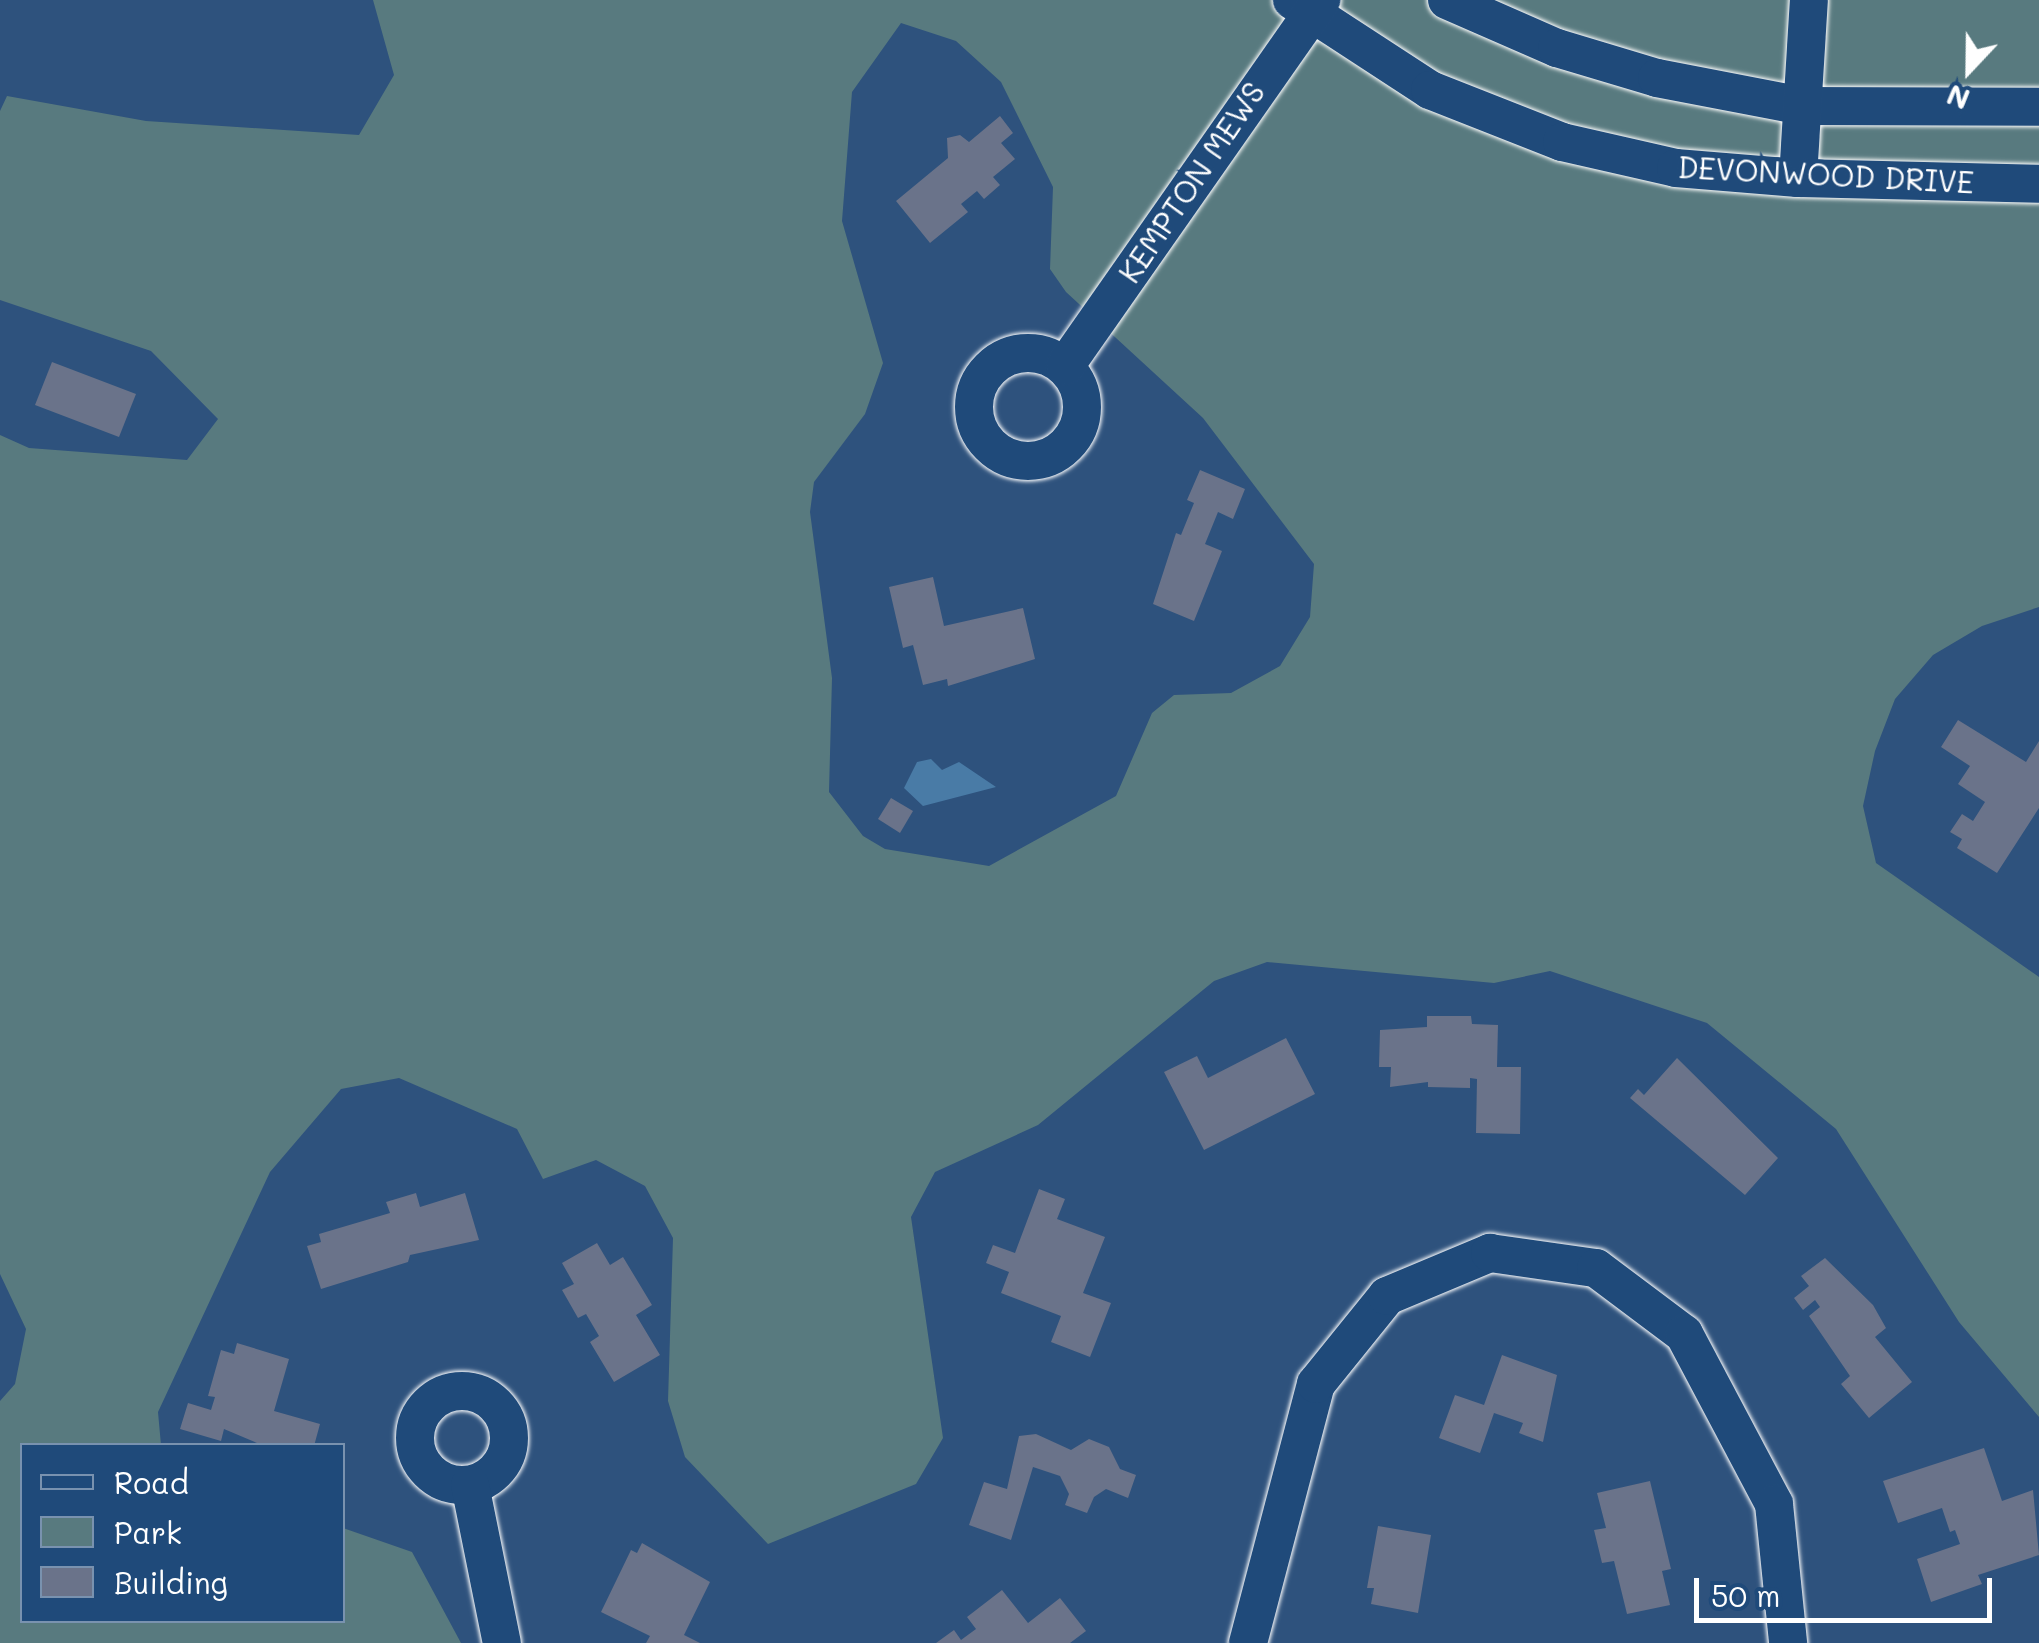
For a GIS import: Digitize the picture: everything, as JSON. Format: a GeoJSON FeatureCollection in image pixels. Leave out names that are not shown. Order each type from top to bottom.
{"type":"FeatureCollection","features":[{"type":"Feature","properties":{"kind":"street"},"geometry":{"type":"LineString","coordinates":[[1447,0],[1557,48],[1657,78],[1803,106],[2039,107]]}},
{"type":"Feature","properties":{"kind":"street"},"geometry":{"type":"LineString","coordinates":[[1798,178],[1809,0]]}},
{"type":"Feature","properties":{"kind":"street","name":"DEVONWOOD DRIVE"},"geometry":{"type":"LineString","coordinates":[[1308,5],[1430,90],[1562,142],[1676,168],[1798,178],[2039,184]]}},
{"type":"Feature","properties":{"kind":"street","name":"KEMPTON MEWS"},"geometry":{"type":"LineString","coordinates":[[1065,366],[1308,5]]}},
{"type":"Feature","properties":{"kind":"street"},"geometry":{"type":"LineString","coordinates":[[1248,1643],[1316,1384],[1387,1296],[1490,1253],[1596,1268],[1684,1334],[1774,1504],[1788,1643]]}},
{"type":"Feature","properties":{"kind":"street"},"geometry":{"type":"LineString","coordinates":[[470,1484],[502,1643]]}},
{"type":"Feature","properties":{"kind":"green space"},"geometry":{"type":"Polygon","coordinates":[[[373,0],[2039,0],[2039,607],[1982,626],[1933,655],[1895,699],[1875,751],[1863,806],[1876,863],[2039,977],[2039,1417],[1959,1322],[1836,1129],[1707,1023],[1550,971],[1494,983],[1267,962],[1214,981],[1038,1125],[935,1172],[911,1217],[943,1438],[916,1484],[768,1544],[685,1457],[668,1401],[673,1238],[645,1186],[596,1160],[543,1179],[517,1129],[399,1078],[341,1089],[270,1172],[158,1412],[161,1443],[20,1443],[20,1623],[345,1623],[345,1529],[412,1552],[461,1643],[0,1643],[0,1401],[15,1384],[26,1329],[0,1274],[0,435],[29,448],[187,460],[218,419],[151,351],[0,300],[0,111],[7,96],[146,121],[359,135],[394,75],[373,0]],[[901,23],[852,92],[842,221],[883,363],[865,414],[814,482],[810,512],[832,678],[829,792],[863,836],[885,849],[989,866],[1116,796],[1152,713],[1174,695],[1231,693],[1280,666],[1310,617],[1314,564],[1203,418],[1066,292],[1050,269],[1053,187],[1001,82],[956,41],[901,23]]]}},
{"type":"Feature","properties":{"kind":"water"},"geometry":{"type":"Polygon","coordinates":[[[931,759],[942,770],[959,762],[996,787],[923,806],[904,788],[917,762],[931,759]]]}},
{"type":"Feature","properties":{"kind":"building"},"geometry":{"type":"Polygon","coordinates":[[[1000,116],[1013,133],[1001,143],[1015,159],[993,177],[1000,185],[984,199],[977,191],[961,204],[968,212],[930,243],[896,201],[948,158],[947,138],[960,135],[969,142],[1000,116]]]}},
{"type":"Feature","properties":{"kind":"building"},"geometry":{"type":"Polygon","coordinates":[[[52,362],[136,394],[119,437],[35,405],[52,362]]]}},
{"type":"Feature","properties":{"kind":"building"},"geometry":{"type":"Polygon","coordinates":[[[1200,470],[1245,489],[1233,519],[1218,512],[1205,544],[1222,551],[1194,621],[1153,604],[1176,533],[1181,535],[1194,503],[1187,500],[1200,470]]]}},
{"type":"Feature","properties":{"kind":"building"},"geometry":{"type":"Polygon","coordinates":[[[933,577],[944,626],[1023,608],[1035,659],[948,686],[947,679],[923,685],[913,645],[903,648],[889,587],[933,577]]]}},
{"type":"Feature","properties":{"kind":"building"},"geometry":{"type":"Polygon","coordinates":[[[1958,720],[2026,762],[2039,741],[2039,808],[1997,873],[1957,848],[1962,839],[1950,832],[1962,814],[1973,821],[1985,802],[1958,784],[1970,766],[1941,747],[1958,720]]]}},
{"type":"Feature","properties":{"kind":"building"},"geometry":{"type":"Polygon","coordinates":[[[891,798],[913,811],[900,833],[878,819],[891,798]]]}},
{"type":"Feature","properties":{"kind":"building"},"geometry":{"type":"Polygon","coordinates":[[[1427,1016],[1471,1016],[1472,1024],[1498,1025],[1497,1067],[1521,1067],[1520,1134],[1476,1133],[1477,1079],[1470,1078],[1470,1088],[1428,1087],[1428,1082],[1390,1087],[1391,1067],[1379,1067],[1380,1030],[1427,1027],[1427,1016]]]}},
{"type":"Feature","properties":{"kind":"building"},"geometry":{"type":"Polygon","coordinates":[[[1286,1038],[1315,1094],[1204,1150],[1164,1072],[1197,1056],[1208,1078],[1286,1038]]]}},
{"type":"Feature","properties":{"kind":"building"},"geometry":{"type":"Polygon","coordinates":[[[1677,1058],[1778,1158],[1745,1195],[1630,1098],[1638,1089],[1644,1095],[1677,1058]]]}},
{"type":"Feature","properties":{"kind":"building"},"geometry":{"type":"Polygon","coordinates":[[[1039,1189],[1065,1199],[1057,1219],[1105,1237],[1083,1293],[1111,1303],[1090,1357],[1051,1342],[1061,1316],[1001,1293],[1009,1272],[986,1263],[993,1245],[1015,1253],[1039,1189]]]}},
{"type":"Feature","properties":{"kind":"building"},"geometry":{"type":"Polygon","coordinates":[[[416,1193],[420,1207],[465,1193],[479,1240],[410,1255],[408,1262],[321,1289],[307,1246],[321,1242],[319,1234],[390,1213],[386,1202],[416,1193]]]}},
{"type":"Feature","properties":{"kind":"building"},"geometry":{"type":"Polygon","coordinates":[[[597,1243],[610,1265],[623,1257],[652,1305],[636,1315],[660,1355],[614,1382],[590,1342],[599,1336],[586,1314],[578,1318],[562,1290],[574,1284],[562,1263],[597,1243]]]}},
{"type":"Feature","properties":{"kind":"building"},"geometry":{"type":"Polygon","coordinates":[[[1825,1258],[1873,1305],[1886,1328],[1875,1337],[1912,1382],[1869,1418],[1841,1384],[1850,1376],[1809,1316],[1820,1307],[1815,1300],[1803,1310],[1794,1298],[1809,1286],[1801,1276],[1825,1258]]]}},
{"type":"Feature","properties":{"kind":"building"},"geometry":{"type":"Polygon","coordinates":[[[237,1343],[289,1359],[274,1411],[320,1424],[315,1443],[257,1443],[224,1429],[221,1441],[180,1429],[188,1403],[211,1410],[215,1397],[208,1396],[221,1350],[234,1354],[237,1343]]]}},
{"type":"Feature","properties":{"kind":"building"},"geometry":{"type":"Polygon","coordinates":[[[1502,1355],[1557,1375],[1543,1442],[1519,1433],[1523,1423],[1494,1413],[1480,1453],[1439,1438],[1455,1395],[1484,1405],[1502,1355]]]}},
{"type":"Feature","properties":{"kind":"building"},"geometry":{"type":"Polygon","coordinates":[[[1036,1434],[1071,1450],[1089,1439],[1109,1447],[1120,1469],[1136,1475],[1128,1498],[1106,1489],[1094,1497],[1087,1513],[1065,1505],[1069,1494],[1060,1476],[1033,1467],[1011,1540],[969,1525],[984,1482],[1007,1489],[1019,1436],[1036,1434]]]}},
{"type":"Feature","properties":{"kind":"building"},"geometry":{"type":"Polygon","coordinates":[[[1984,1448],[2002,1501],[2033,1490],[2039,1555],[1978,1575],[1982,1584],[1931,1602],[1917,1559],[1960,1544],[1955,1530],[1950,1532],[1942,1508],[1898,1523],[1883,1481],[1984,1448]]]}},
{"type":"Feature","properties":{"kind":"building"},"geometry":{"type":"Polygon","coordinates":[[[1650,1481],[1671,1569],[1662,1571],[1670,1605],[1627,1614],[1614,1561],[1602,1563],[1594,1530],[1606,1528],[1597,1493],[1650,1481]]]}},
{"type":"Feature","properties":{"kind":"building"},"geometry":{"type":"Polygon","coordinates":[[[1378,1526],[1431,1535],[1418,1613],[1371,1604],[1374,1588],[1367,1588],[1378,1526]]]}},
{"type":"Feature","properties":{"kind":"building"},"geometry":{"type":"Polygon","coordinates":[[[642,1543],[710,1582],[684,1635],[700,1643],[646,1643],[650,1636],[601,1612],[631,1550],[637,1553],[642,1543]]]}},
{"type":"Feature","properties":{"kind":"building"},"geometry":{"type":"Polygon","coordinates":[[[1002,1590],[1028,1623],[1060,1598],[1086,1631],[1070,1643],[936,1643],[954,1630],[961,1640],[976,1629],[967,1617],[1002,1590]]]}}]}
